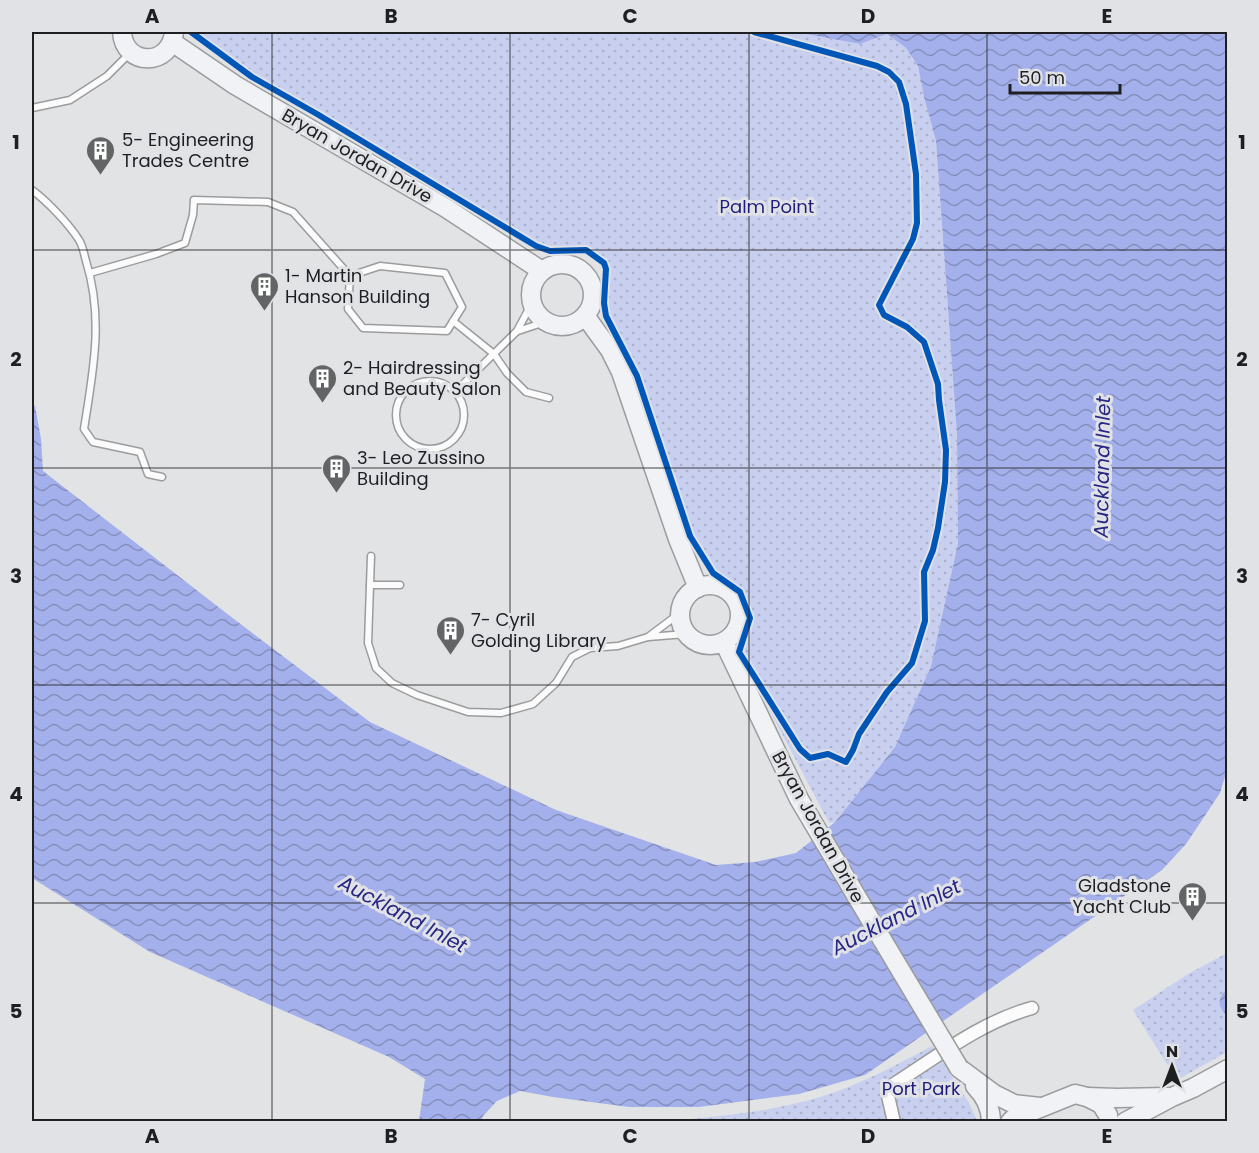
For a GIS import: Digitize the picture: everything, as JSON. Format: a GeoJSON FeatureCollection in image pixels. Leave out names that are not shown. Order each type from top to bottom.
{"type":"FeatureCollection","features":[{"type":"Feature","properties":{"kind":"main road"},"geometry":{"type":"LineString","coordinates":[[122,32],[125,46],[130,52],[149,59],[167,50],[173,37]]}},
{"type":"Feature","properties":{"kind":"main road","name":"Bryan Jordan Drive"},"geometry":{"type":"LineString","coordinates":[[173,37],[235,85],[446,208],[542,271]]}},
{"type":"Feature","properties":{"kind":"main road"},"geometry":{"type":"LineString","coordinates":[[558,264],[576,266],[590,279],[594,299],[586,317],[577,324],[566,327],[544,322],[536,314],[532,303],[531,291],[534,280],[549,266],[558,264]]}},
{"type":"Feature","properties":{"kind":"main road"},"geometry":{"type":"LineString","coordinates":[[586,317],[610,350],[621,372],[678,539],[698,588]]}},
{"type":"Feature","properties":{"kind":"main road"},"geometry":{"type":"LineString","coordinates":[[708,585],[718,586],[728,591],[740,607],[741,618],[732,636],[714,646],[694,641],[686,634],[681,624],[680,614],[689,594],[708,585]]}},
{"type":"Feature","properties":{"kind":"main road","name":"Bryan Jordan Drive"},"geometry":{"type":"LineString","coordinates":[[724,642],[799,799],[959,1068],[984,1095],[991,1122]]}},
{"type":"Feature","properties":{"kind":"main road","name":"Bryan Jordan Drive"},"geometry":{"type":"LineString","coordinates":[[959,1068],[994,1094],[1014,1104],[1042,1107]]}},
{"type":"Feature","properties":{"kind":"main road"},"geometry":{"type":"LineString","coordinates":[[1125,1122],[1227,1069]]}},
{"type":"Feature","properties":{"kind":"main road"},"geometry":{"type":"LineString","coordinates":[[1010,1122],[1076,1094],[1101,1104],[1108,1115],[1108,1122]]}},
{"type":"Feature","properties":{"kind":"main road"},"geometry":{"type":"LineString","coordinates":[[1087,1097],[1172,1097]]}},
{"type":"Feature","properties":{"kind":"street"},"geometry":{"type":"LineString","coordinates":[[894,1122],[888,1096],[894,1084],[980,1029],[1013,1013],[1032,1008]]}},
{"type":"Feature","properties":{"kind":"lane"},"geometry":{"type":"LineString","coordinates":[[32,108],[70,100],[107,76],[130,52]]}},
{"type":"Feature","properties":{"kind":"lane"},"geometry":{"type":"LineString","coordinates":[[32,190],[80,241],[90,273],[96,312],[96,335],[93,374],[84,429],[93,442],[140,452],[148,474],[162,477]]}},
{"type":"Feature","properties":{"kind":"lane"},"geometry":{"type":"LineString","coordinates":[[90,273],[186,243],[194,200],[268,202],[293,212],[350,276],[348,309],[363,328],[447,331],[462,307],[445,273],[380,266],[350,276]]}},
{"type":"Feature","properties":{"kind":"lane"},"geometry":{"type":"LineString","coordinates":[[456,391],[518,331],[532,303]]}},
{"type":"Feature","properties":{"kind":"lane"},"geometry":{"type":"LineString","coordinates":[[453,321],[494,354],[507,373],[526,392],[549,398]]}},
{"type":"Feature","properties":{"kind":"lane"},"geometry":{"type":"LineString","coordinates":[[518,331],[544,322]]}},
{"type":"Feature","properties":{"kind":"lane"},"geometry":{"type":"LineString","coordinates":[[435,380],[456,391],[462,401],[464,422],[460,432],[452,441],[443,447],[421,448],[411,444],[403,436],[397,427],[395,415],[397,403],[412,385],[435,380]]}},
{"type":"Feature","properties":{"kind":"lane"},"geometry":{"type":"LineString","coordinates":[[371,556],[368,643],[376,668],[392,683],[417,695],[468,712],[501,713],[533,704],[556,683],[572,657],[590,648],[618,646],[648,637],[686,634]]}},
{"type":"Feature","properties":{"kind":"lane"},"geometry":{"type":"LineString","coordinates":[[370,585],[400,585]]}},
{"type":"Feature","properties":{"kind":"lane"},"geometry":{"type":"LineString","coordinates":[[648,637],[680,614]]}},
{"type":"Feature","properties":{"kind":"green space","name":"Palm Point"},"geometry":{"type":"Polygon","coordinates":[[[191,32],[795,32],[860,44],[887,34],[906,48],[918,66],[936,141],[957,435],[958,543],[931,666],[895,747],[835,822],[829,823],[739,652],[750,618],[740,592],[713,573],[690,536],[637,376],[606,316],[604,263],[586,250],[550,251],[536,246],[252,77],[191,32]]]}},
{"type":"Feature","properties":{"kind":"green space"},"geometry":{"type":"Polygon","coordinates":[[[1227,953],[1227,1052],[1177,1080],[1133,1010],[1188,974],[1227,953]]]}},
{"type":"Feature","properties":{"kind":"green space","name":"Port Park"},"geometry":{"type":"Polygon","coordinates":[[[932,1046],[969,1103],[977,1121],[652,1122],[716,1117],[799,1103],[863,1081],[932,1046]]]}},
{"type":"Feature","properties":{"kind":"water","name":"Auckland Inlet"},"geometry":{"type":"Polygon","coordinates":[[[795,32],[1227,32],[1228,767],[1220,793],[1186,844],[1162,870],[865,1075],[799,1094],[699,1107],[629,1107],[520,1091],[497,1101],[481,1121],[419,1121],[425,1079],[389,1057],[150,952],[32,878],[32,405],[35,406],[41,439],[43,471],[370,722],[556,810],[716,865],[755,862],[796,853],[835,822],[895,747],[931,666],[958,543],[957,435],[936,141],[918,66],[906,48],[887,34],[860,44],[795,32]]]}},
{"type":"Feature","properties":{"kind":"water"},"geometry":{"type":"Polygon","coordinates":[[[1227,989],[1227,1015],[1221,1009],[1220,999],[1227,989]]]}},
{"type":"Feature","properties":{"kind":"cycle path"},"geometry":{"type":"LineString","coordinates":[[191,32],[252,77],[536,246],[550,251],[586,250],[604,263],[606,316],[637,376],[690,536],[713,573],[740,592],[750,618],[739,652],[800,749],[810,758],[828,754],[846,762],[859,734],[887,692],[912,663],[925,621],[924,572],[933,550],[945,482],[946,450],[938,384],[924,342],[907,327],[884,315],[879,305],[913,239],[917,223],[916,174],[906,104],[899,82],[889,72],[877,66],[754,32]]}},
{"type":"Feature","properties":{"kind":"place","name":"5- Engineering Trades Centre"},"geometry":{"type":"Point","coordinates":[101,176]}},
{"type":"Feature","properties":{"kind":"place","name":"1- Martin Hanson Building"},"geometry":{"type":"Point","coordinates":[264,312]}},
{"type":"Feature","properties":{"kind":"place","name":"2- Hairdressing and Beauty Salon"},"geometry":{"type":"Point","coordinates":[322,404]}},
{"type":"Feature","properties":{"kind":"place","name":"3- Leo Zussino Building"},"geometry":{"type":"Point","coordinates":[336,494]}},
{"type":"Feature","properties":{"kind":"place","name":"7- Cyril Golding Library"},"geometry":{"type":"Point","coordinates":[450,656]}},
{"type":"Feature","properties":{"kind":"place","name":"Gladstone Yacht Club"},"geometry":{"type":"Point","coordinates":[1192,922]}}]}
